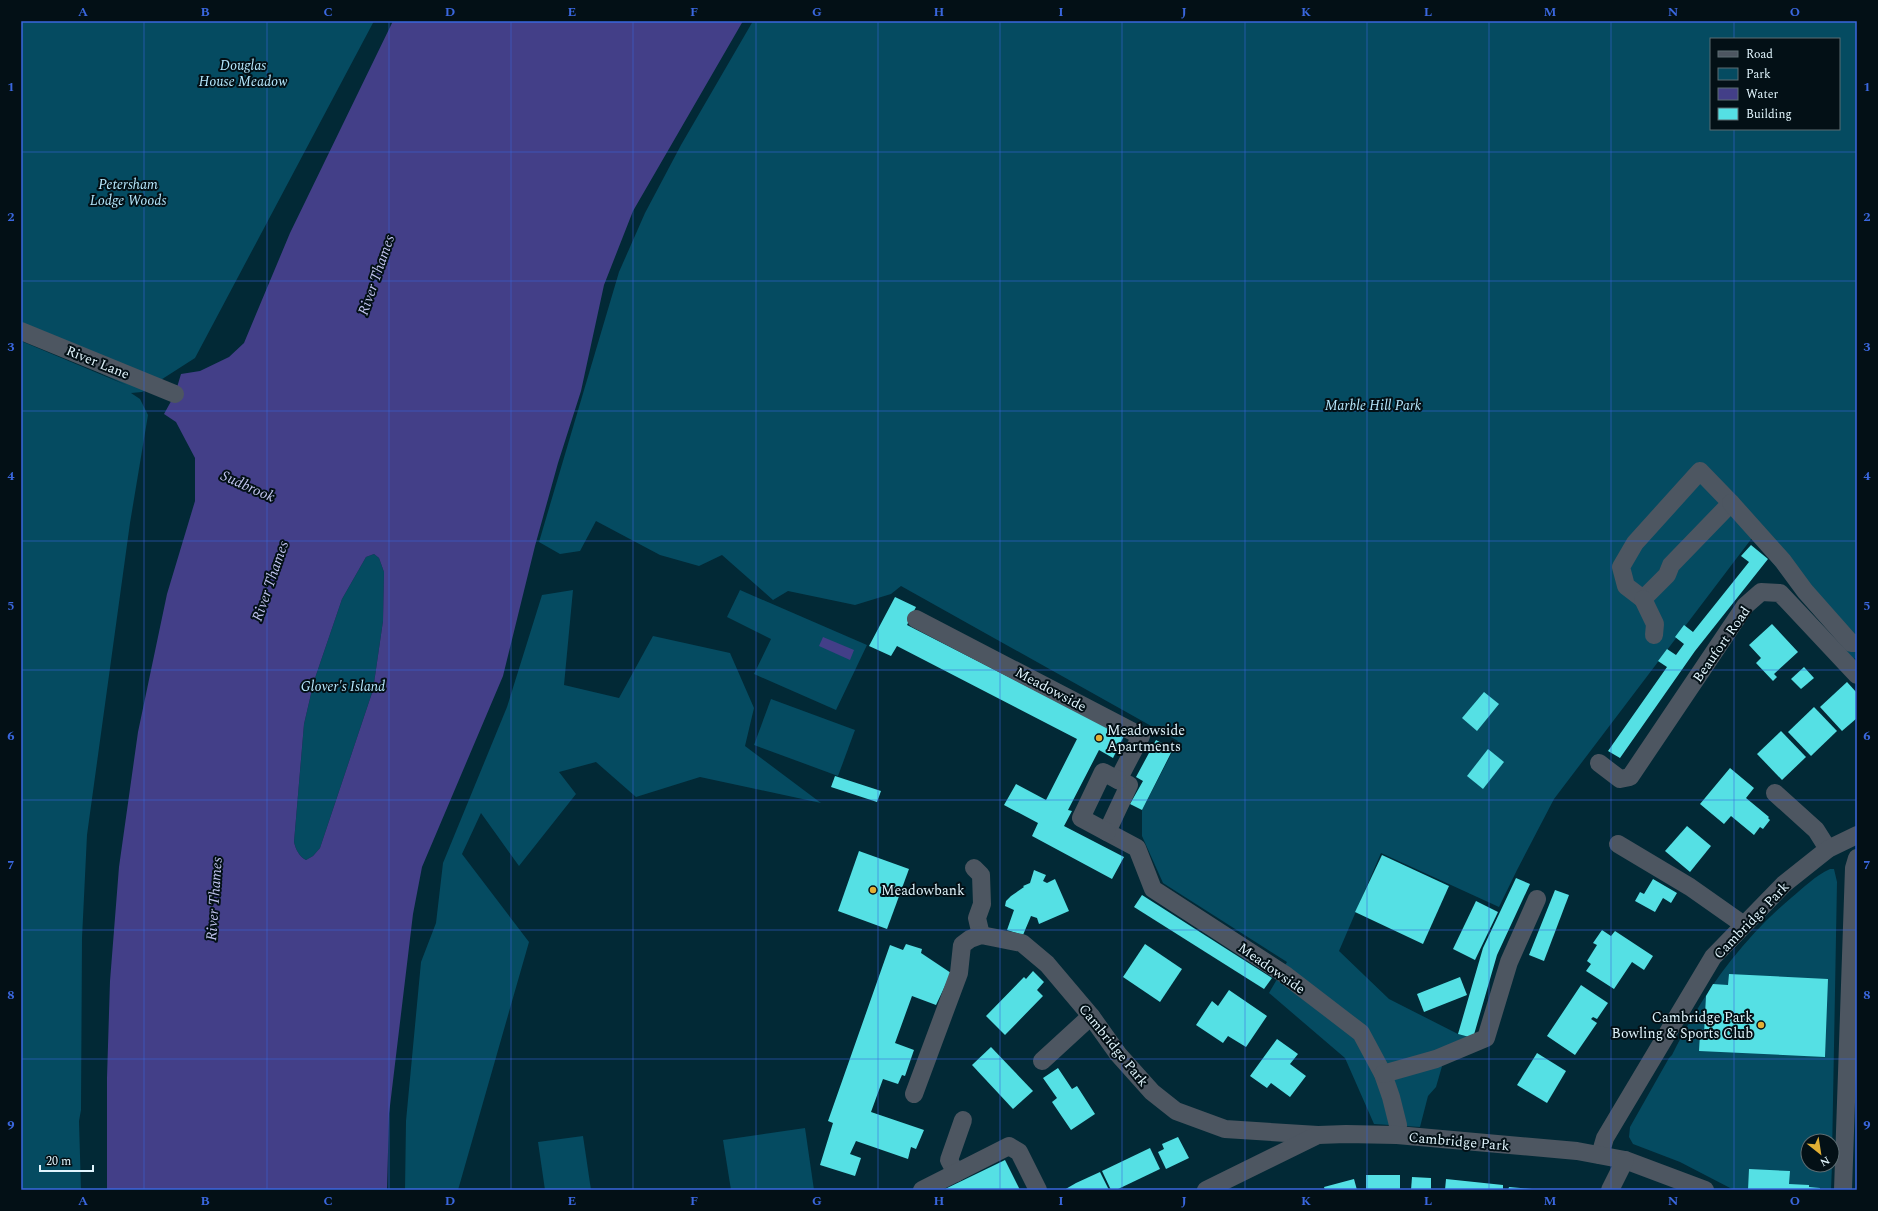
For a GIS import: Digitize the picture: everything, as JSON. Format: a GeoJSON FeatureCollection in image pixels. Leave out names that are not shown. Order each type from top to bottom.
{"type":"FeatureCollection","features":[{"type":"Feature","properties":{"kind":"street","name":"River Lane"},"geometry":{"type":"LineString","coordinates":[[21,331],[175,394]]}},
{"type":"Feature","properties":{"kind":"street"},"geometry":{"type":"LineString","coordinates":[[1654,635],[1655,624],[1643,599],[1626,586],[1621,567],[1635,543],[1700,471],[1783,561],[1805,592],[1851,644],[1857,643]]}},
{"type":"Feature","properties":{"kind":"street"},"geometry":{"type":"LineString","coordinates":[[1643,599],[1667,575],[1671,565],[1731,503]]}},
{"type":"Feature","properties":{"kind":"street","name":"Beaufort Road"},"geometry":{"type":"LineString","coordinates":[[1599,764],[1620,779],[1630,777],[1745,606],[1762,592],[1780,593],[1857,675]]}},
{"type":"Feature","properties":{"kind":"street","name":"Meadowside"},"geometry":{"type":"LineString","coordinates":[[916,619],[1141,736],[1118,780],[1103,772],[1081,818],[1137,848],[1153,889],[1284,974],[1361,1033],[1383,1074],[1391,1097],[1398,1125],[1396,1135]]}},
{"type":"Feature","properties":{"kind":"street"},"geometry":{"type":"LineString","coordinates":[[1107,832],[1129,785],[1118,780]]}},
{"type":"Feature","properties":{"kind":"street"},"geometry":{"type":"LineString","coordinates":[[1775,793],[1816,830],[1828,848]]}},
{"type":"Feature","properties":{"kind":"street","name":"Cambridge Park"},"geometry":{"type":"LineString","coordinates":[[1600,1155],[1605,1138],[1713,957],[1784,884],[1828,848],[1857,835]]}},
{"type":"Feature","properties":{"kind":"street"},"geometry":{"type":"LineString","coordinates":[[1618,844],[1690,887],[1744,925]]}},
{"type":"Feature","properties":{"kind":"street"},"geometry":{"type":"LineString","coordinates":[[1843,1190],[1854,868],[1857,858]]}},
{"type":"Feature","properties":{"kind":"street"},"geometry":{"type":"LineString","coordinates":[[914,1094],[959,973],[962,945],[970,939],[988,937],[977,918],[982,904],[981,875],[974,868]]}},
{"type":"Feature","properties":{"kind":"street"},"geometry":{"type":"LineString","coordinates":[[1383,1074],[1436,1059],[1486,1038],[1509,962],[1537,899]]}},
{"type":"Feature","properties":{"kind":"street","name":"Cambridge Park"},"geometry":{"type":"LineString","coordinates":[[988,937],[1022,943],[1047,964],[1091,1016],[1118,1054],[1152,1092],[1176,1112],[1225,1129],[1318,1135],[1396,1135],[1561,1149],[1625,1160],[1705,1190]]}},
{"type":"Feature","properties":{"kind":"street"},"geometry":{"type":"LineString","coordinates":[[1042,1061],[1091,1016]]}},
{"type":"Feature","properties":{"kind":"street"},"geometry":{"type":"LineString","coordinates":[[956,1173],[949,1160],[963,1120]]}},
{"type":"Feature","properties":{"kind":"street","name":"Cambridge Park"},"geometry":{"type":"LineString","coordinates":[[1206,1190],[1318,1135]]}},
{"type":"Feature","properties":{"kind":"street"},"geometry":{"type":"LineString","coordinates":[[922,1190],[1010,1146],[1019,1152],[1038,1190]]}},
{"type":"Feature","properties":{"kind":"street"},"geometry":{"type":"LineString","coordinates":[[1610,1190],[1625,1160]]}},
{"type":"Feature","properties":{"kind":"green space"},"geometry":{"type":"Polygon","coordinates":[[[21,21],[374,21],[195,358],[142,392],[131,393],[140,399],[148,415],[130,523],[87,835],[82,938],[81,1110],[79,1121],[81,1190],[21,1190],[21,341],[126,385],[21,336],[21,21]]]}},
{"type":"Feature","properties":{"kind":"green space","name":"Marble Hill Park"},"geometry":{"type":"Polygon","coordinates":[[[753,21],[1857,21],[1857,658],[1853,659],[1752,538],[1554,799],[1499,907],[1381,853],[1339,951],[1389,999],[1458,1034],[1473,1038],[1447,1049],[1436,1087],[1428,1096],[1420,1127],[1374,1124],[1345,1058],[1269,993],[1287,962],[1163,883],[1142,836],[1142,810],[1178,741],[901,586],[891,594],[855,605],[788,591],[773,600],[722,555],[699,566],[660,555],[596,521],[580,551],[560,554],[539,542],[619,272],[645,213],[681,145],[753,21]]]}},
{"type":"Feature","properties":{"kind":"green space","name":"Glover's Island"},"geometry":{"type":"Polygon","coordinates":[[[374,554],[379,558],[384,572],[383,621],[373,690],[320,848],[313,856],[306,860],[301,857],[294,842],[304,724],[314,681],[342,599],[366,557],[374,554]]]}},
{"type":"Feature","properties":{"kind":"green space"},"geometry":{"type":"Polygon","coordinates":[[[573,590],[564,685],[619,698],[653,636],[730,653],[754,708],[745,746],[821,803],[700,777],[636,797],[596,762],[559,772],[576,794],[519,866],[481,813],[462,854],[529,942],[458,1190],[405,1190],[406,1121],[421,962],[436,923],[443,863],[507,707],[542,595],[573,590]]]}},
{"type":"Feature","properties":{"kind":"green space"},"geometry":{"type":"Polygon","coordinates":[[[740,590],[867,645],[836,710],[754,674],[771,639],[727,617],[740,590]]]}},
{"type":"Feature","properties":{"kind":"green space"},"geometry":{"type":"Polygon","coordinates":[[[771,699],[855,730],[838,776],[754,745],[771,699]]]}},
{"type":"Feature","properties":{"kind":"green space","name":"Cambridge Park Bowling & Sports Club"},"geometry":{"type":"Polygon","coordinates":[[[1830,869],[1834,869],[1837,882],[1832,1133],[1800,1133],[1800,1173],[1832,1173],[1831,1190],[1734,1190],[1680,1162],[1633,1144],[1629,1137],[1630,1127],[1709,990],[1755,932],[1791,898],[1819,875],[1830,869]]]}},
{"type":"Feature","properties":{"kind":"green space"},"geometry":{"type":"Polygon","coordinates":[[[805,1128],[814,1190],[731,1190],[723,1140],[805,1128]]]}},
{"type":"Feature","properties":{"kind":"green space"},"geometry":{"type":"Polygon","coordinates":[[[583,1136],[591,1190],[545,1190],[538,1142],[583,1136]]]}},
{"type":"Feature","properties":{"kind":"water"},"geometry":{"type":"Polygon","coordinates":[[[393,21],[743,21],[633,211],[604,285],[581,391],[558,463],[535,546],[503,676],[422,867],[413,914],[389,1114],[387,1190],[107,1190],[107,1078],[110,981],[119,867],[138,732],[167,594],[195,501],[195,458],[176,422],[164,414],[175,394],[181,374],[200,371],[229,357],[244,343],[290,233],[393,21]],[[374,554],[366,557],[342,599],[314,681],[304,724],[294,842],[301,857],[306,860],[313,856],[320,848],[373,690],[383,621],[384,572],[379,558],[374,554]]]}},
{"type":"Feature","properties":{"kind":"water"},"geometry":{"type":"Polygon","coordinates":[[[823,637],[854,650],[850,660],[819,646],[823,637]]]}},
{"type":"Feature","properties":{"kind":"building"},"geometry":{"type":"Polygon","coordinates":[[[1751,545],[1768,559],[1695,651],[1620,758],[1608,751],[1667,667],[1658,661],[1667,649],[1676,655],[1684,644],[1675,637],[1684,625],[1693,632],[1749,562],[1741,556],[1751,545]]]}},
{"type":"Feature","properties":{"kind":"building","name":"Meadowside Apartments"},"geometry":{"type":"Polygon","coordinates":[[[895,597],[916,607],[907,625],[1124,736],[1113,758],[1099,750],[1068,810],[1072,811],[1064,826],[1124,857],[1112,879],[1032,836],[1038,823],[1004,805],[1016,784],[1046,800],[1077,739],[897,646],[891,656],[869,646],[895,597]]]}},
{"type":"Feature","properties":{"kind":"building"},"geometry":{"type":"Polygon","coordinates":[[[1772,624],[1798,652],[1774,674],[1777,677],[1773,681],[1756,663],[1761,658],[1749,645],[1772,624]]]}},
{"type":"Feature","properties":{"kind":"building"},"geometry":{"type":"Polygon","coordinates":[[[1804,667],[1814,678],[1801,689],[1791,679],[1804,667]]]}},
{"type":"Feature","properties":{"kind":"building"},"geometry":{"type":"Polygon","coordinates":[[[1847,682],[1857,693],[1857,718],[1842,731],[1820,707],[1847,682]]]}},
{"type":"Feature","properties":{"kind":"building"},"geometry":{"type":"Polygon","coordinates":[[[1484,692],[1499,704],[1477,731],[1462,718],[1484,692]]]}},
{"type":"Feature","properties":{"kind":"building"},"geometry":{"type":"Polygon","coordinates":[[[1814,707],[1837,731],[1811,756],[1788,732],[1814,707]]]}},
{"type":"Feature","properties":{"kind":"building"},"geometry":{"type":"Polygon","coordinates":[[[1781,731],[1806,757],[1782,780],[1757,754],[1781,731]]]}},
{"type":"Feature","properties":{"kind":"building"},"geometry":{"type":"Polygon","coordinates":[[[1156,740],[1173,749],[1142,810],[1130,804],[1143,781],[1136,777],[1156,740]]]}},
{"type":"Feature","properties":{"kind":"building"},"geometry":{"type":"Polygon","coordinates":[[[1488,749],[1504,762],[1483,789],[1467,776],[1488,749]]]}},
{"type":"Feature","properties":{"kind":"building"},"geometry":{"type":"Polygon","coordinates":[[[1730,768],[1754,788],[1746,798],[1769,817],[1768,818],[1770,820],[1763,829],[1760,827],[1754,835],[1731,816],[1724,824],[1700,804],[1730,768]]]}},
{"type":"Feature","properties":{"kind":"building"},"geometry":{"type":"Polygon","coordinates":[[[835,776],[881,791],[877,802],[831,787],[835,776]]]}},
{"type":"Feature","properties":{"kind":"building"},"geometry":{"type":"Polygon","coordinates":[[[1687,826],[1711,846],[1690,872],[1665,851],[1687,826]]]}},
{"type":"Feature","properties":{"kind":"building","name":"Meadowbank"},"geometry":{"type":"Polygon","coordinates":[[[859,851],[909,869],[887,929],[838,911],[859,851]]]}},
{"type":"Feature","properties":{"kind":"building"},"geometry":{"type":"Polygon","coordinates":[[[1382,855],[1449,886],[1423,944],[1355,912],[1382,855]]]}},
{"type":"Feature","properties":{"kind":"building"},"geometry":{"type":"Polygon","coordinates":[[[1034,870],[1046,875],[1043,881],[1047,883],[1055,879],[1069,911],[1039,924],[1037,918],[1031,916],[1023,935],[1007,930],[1014,910],[1005,906],[1006,901],[1011,896],[1024,887],[1023,886],[1030,883],[1034,870]]]}},
{"type":"Feature","properties":{"kind":"building"},"geometry":{"type":"Polygon","coordinates":[[[1516,878],[1530,884],[1497,955],[1473,1038],[1458,1034],[1483,948],[1516,878]]]}},
{"type":"Feature","properties":{"kind":"building"},"geometry":{"type":"Polygon","coordinates":[[[1653,879],[1677,893],[1671,903],[1663,898],[1655,912],[1635,901],[1640,892],[1644,894],[1653,879]]]}},
{"type":"Feature","properties":{"kind":"building"},"geometry":{"type":"Polygon","coordinates":[[[1555,890],[1569,895],[1544,961],[1529,955],[1555,890]]]}},
{"type":"Feature","properties":{"kind":"building"},"geometry":{"type":"Polygon","coordinates":[[[1142,895],[1272,978],[1264,989],[1134,907],[1142,895]]]}},
{"type":"Feature","properties":{"kind":"building"},"geometry":{"type":"Polygon","coordinates":[[[1476,901],[1498,912],[1475,960],[1453,949],[1476,901]]]}},
{"type":"Feature","properties":{"kind":"building"},"geometry":{"type":"Polygon","coordinates":[[[1602,930],[1611,936],[1615,931],[1653,956],[1644,970],[1632,962],[1614,989],[1586,971],[1591,964],[1587,961],[1597,945],[1593,943],[1602,930]]]}},
{"type":"Feature","properties":{"kind":"building"},"geometry":{"type":"Polygon","coordinates":[[[906,944],[922,949],[921,953],[951,973],[936,1005],[912,996],[895,1043],[914,1050],[905,1076],[902,1075],[898,1084],[883,1079],[871,1112],[924,1130],[916,1149],[911,1147],[908,1159],[856,1141],[850,1154],[861,1158],[855,1176],[820,1165],[833,1123],[828,1121],[890,945],[903,950],[906,944]]]}},
{"type":"Feature","properties":{"kind":"building"},"geometry":{"type":"Polygon","coordinates":[[[1145,944],[1182,969],[1160,1002],[1123,977],[1145,944]]]}},
{"type":"Feature","properties":{"kind":"building"},"geometry":{"type":"Polygon","coordinates":[[[1033,971],[1044,982],[1037,990],[1043,996],[1005,1035],[986,1016],[1024,977],[1026,979],[1033,971]]]}},
{"type":"Feature","properties":{"kind":"building"},"geometry":{"type":"Polygon","coordinates":[[[1729,974],[1828,979],[1825,1057],[1699,1051],[1700,1034],[1704,1034],[1706,996],[1713,984],[1728,985],[1729,974]]]}},
{"type":"Feature","properties":{"kind":"building"},"geometry":{"type":"Polygon","coordinates":[[[1460,977],[1467,995],[1424,1012],[1417,994],[1460,977]]]}},
{"type":"Feature","properties":{"kind":"building"},"geometry":{"type":"Polygon","coordinates":[[[1581,985],[1608,1003],[1597,1019],[1593,1017],[1591,1019],[1597,1023],[1575,1055],[1547,1036],[1581,985]]]}},
{"type":"Feature","properties":{"kind":"building"},"geometry":{"type":"Polygon","coordinates":[[[1229,990],[1267,1016],[1246,1047],[1228,1036],[1223,1043],[1196,1025],[1212,1001],[1218,1006],[1229,990]]]}},
{"type":"Feature","properties":{"kind":"building"},"geometry":{"type":"Polygon","coordinates":[[[1277,1039],[1298,1054],[1290,1064],[1306,1076],[1290,1097],[1271,1083],[1267,1088],[1250,1076],[1277,1039]]]}},
{"type":"Feature","properties":{"kind":"building"},"geometry":{"type":"Polygon","coordinates":[[[991,1047],[1033,1091],[1013,1109],[972,1065],[991,1047]]]}},
{"type":"Feature","properties":{"kind":"building"},"geometry":{"type":"Polygon","coordinates":[[[1537,1053],[1566,1071],[1547,1103],[1517,1085],[1537,1053]]]}},
{"type":"Feature","properties":{"kind":"building"},"geometry":{"type":"Polygon","coordinates":[[[1058,1068],[1072,1089],[1077,1086],[1095,1114],[1071,1130],[1052,1102],[1057,1098],[1043,1078],[1058,1068]]]}},
{"type":"Feature","properties":{"kind":"building"},"geometry":{"type":"Polygon","coordinates":[[[1178,1137],[1189,1158],[1166,1169],[1158,1152],[1164,1149],[1162,1144],[1178,1137]]]}},
{"type":"Feature","properties":{"kind":"building"},"geometry":{"type":"Polygon","coordinates":[[[1150,1148],[1160,1169],[1116,1190],[1111,1190],[1102,1171],[1150,1148]]]}},
{"type":"Feature","properties":{"kind":"building"},"geometry":{"type":"Polygon","coordinates":[[[1005,1160],[1020,1190],[943,1190],[1005,1160]]]}},
{"type":"Feature","properties":{"kind":"building"},"geometry":{"type":"Polygon","coordinates":[[[1749,1169],[1790,1171],[1789,1184],[1809,1185],[1809,1187],[1820,1188],[1820,1190],[1748,1190],[1749,1169]]]}},
{"type":"Feature","properties":{"kind":"building"},"geometry":{"type":"Polygon","coordinates":[[[1100,1172],[1109,1190],[1064,1190],[1076,1183],[1100,1172]]]}},
{"type":"Feature","properties":{"kind":"building"},"geometry":{"type":"Polygon","coordinates":[[[1366,1175],[1400,1175],[1400,1190],[1366,1190],[1366,1175]]]}},
{"type":"Feature","properties":{"kind":"building"},"geometry":{"type":"Polygon","coordinates":[[[1412,1177],[1431,1178],[1431,1190],[1411,1190],[1412,1177]]]}},
{"type":"Feature","properties":{"kind":"building"},"geometry":{"type":"Polygon","coordinates":[[[1354,1179],[1357,1190],[1325,1190],[1324,1187],[1354,1179]]]}},
{"type":"Feature","properties":{"kind":"building"},"geometry":{"type":"Polygon","coordinates":[[[1446,1179],[1503,1185],[1503,1190],[1445,1190],[1446,1179]]]}},
{"type":"Feature","properties":{"kind":"building"},"geometry":{"type":"Polygon","coordinates":[[[1509,1187],[1532,1189],[1532,1190],[1508,1190],[1509,1187]]]}},
{"type":"Feature","properties":{"kind":"place","name":"Meadowside Apartments"},"geometry":{"type":"Point","coordinates":[1099,738]}},
{"type":"Feature","properties":{"kind":"place","name":"Meadowbank"},"geometry":{"type":"Point","coordinates":[873,890]}},
{"type":"Feature","properties":{"kind":"place","name":"Cambridge Park Bowling & Sports Club"},"geometry":{"type":"Point","coordinates":[1761,1025]}},
{"type":"Feature","properties":{"kind":"park label","name":"Douglas House Meadow"},"geometry":{"type":"Point","coordinates":[243,74]}},
{"type":"Feature","properties":{"kind":"park label","name":"Petersham Lodge Woods"},"geometry":{"type":"Point","coordinates":[128,192]}},
{"type":"Feature","properties":{"kind":"water label","name":"River Thames"},"geometry":{"type":"Point","coordinates":[376,275]}},
{"type":"Feature","properties":{"kind":"water label","name":"Sudbrook"},"geometry":{"type":"Point","coordinates":[248,486]}},
{"type":"Feature","properties":{"kind":"water label","name":"River Thames"},"geometry":{"type":"Point","coordinates":[270,581]}},
{"type":"Feature","properties":{"kind":"water label","name":"River Thames"},"geometry":{"type":"Point","coordinates":[214,899]}}]}
